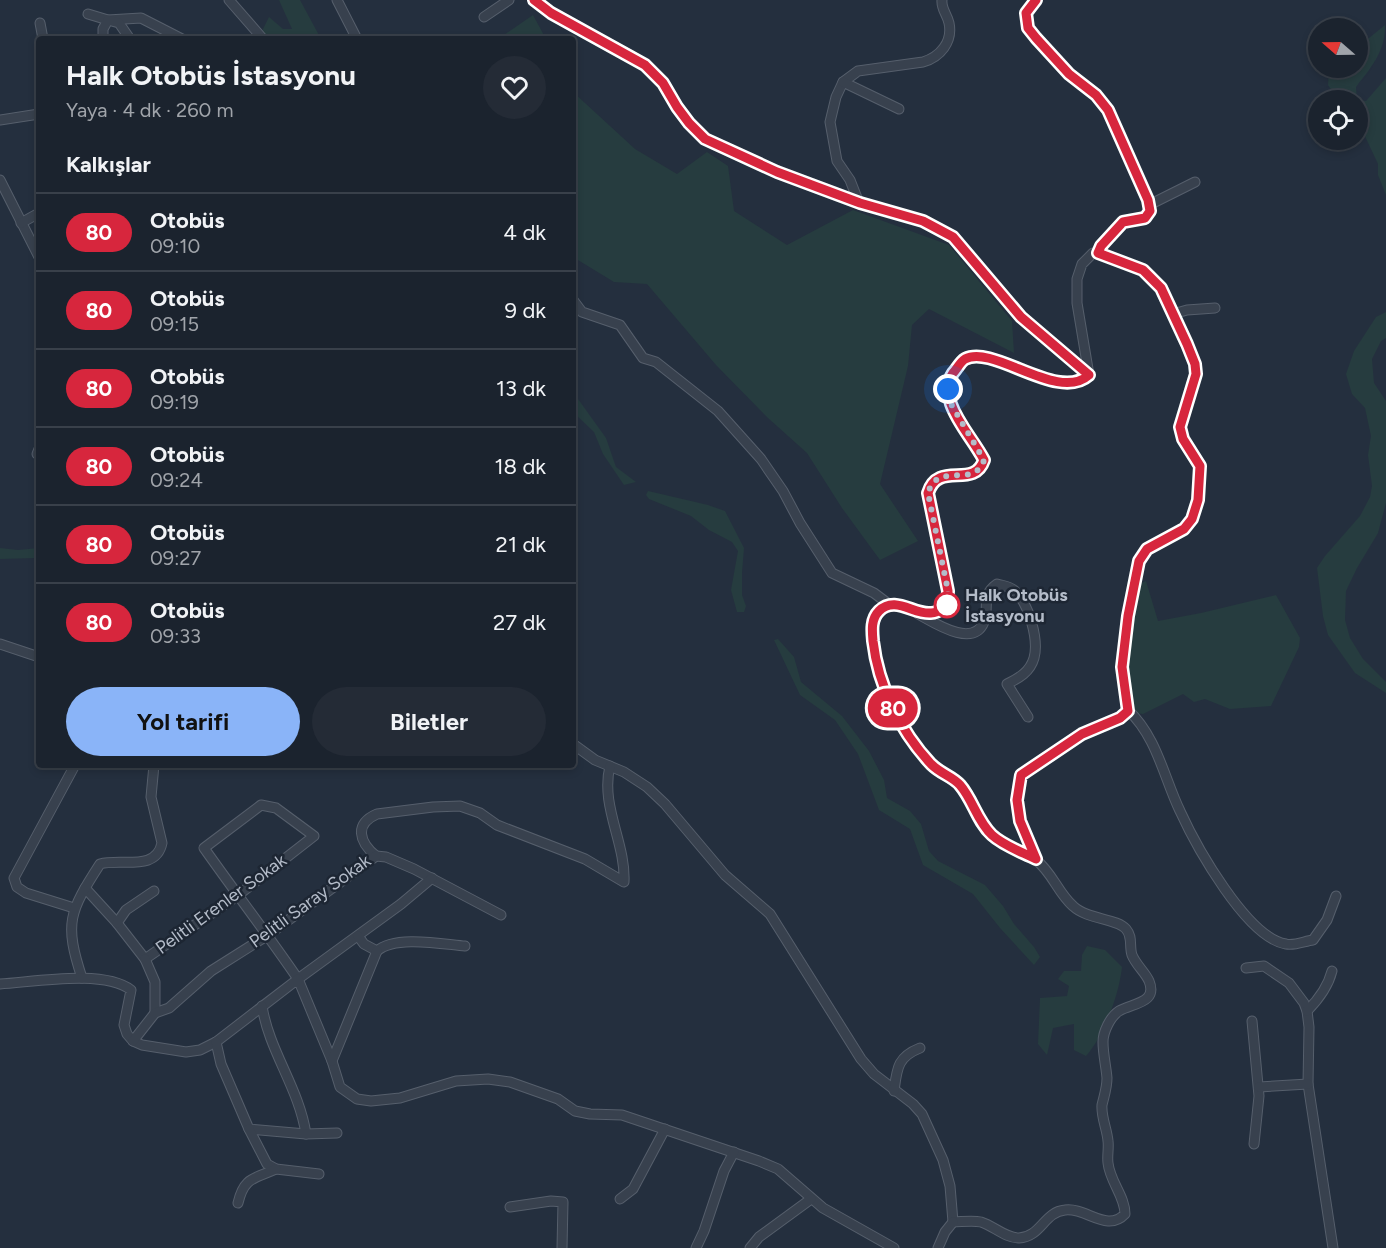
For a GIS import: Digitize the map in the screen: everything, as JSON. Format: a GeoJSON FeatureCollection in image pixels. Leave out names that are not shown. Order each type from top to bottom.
{"type":"FeatureCollection","features":[{"type":"Feature","properties":{"kind":"street"},"geometry":{"type":"LineString","coordinates":[[228,0],[259,36]]}},
{"type":"Feature","properties":{"kind":"street"},"geometry":{"type":"LineString","coordinates":[[337,0],[355,36]]}},
{"type":"Feature","properties":{"kind":"street"},"geometry":{"type":"LineString","coordinates":[[483,17],[509,0]]}},
{"type":"Feature","properties":{"kind":"street"},"geometry":{"type":"LineString","coordinates":[[860,203],[850,180],[837,161],[830,122],[836,97],[843,82],[858,71],[923,62],[943,51],[949,35],[949,22],[941,5],[942,0]]}},
{"type":"Feature","properties":{"kind":"street"},"geometry":{"type":"LineString","coordinates":[[1036,0],[1026,13],[1028,28],[1069,74],[1096,95],[1108,110],[1118,128],[1149,205],[1150,211],[1145,218],[1123,222],[1101,246],[1098,253]]}},
{"type":"Feature","properties":{"kind":"street"},"geometry":{"type":"LineString","coordinates":[[537,1],[551,13],[645,65],[663,83],[677,107],[705,139],[777,172],[860,203],[923,221],[953,237],[1021,317],[1089,375]]}},
{"type":"Feature","properties":{"kind":"street"},"geometry":{"type":"LineString","coordinates":[[88,14],[119,23],[128,36]]}},
{"type":"Feature","properties":{"kind":"street"},"geometry":{"type":"LineString","coordinates":[[108,20],[141,18],[176,36]]}},
{"type":"Feature","properties":{"kind":"street"},"geometry":{"type":"LineString","coordinates":[[103,36],[108,20]]}},
{"type":"Feature","properties":{"kind":"street"},"geometry":{"type":"LineString","coordinates":[[40,23],[43,36]]}},
{"type":"Feature","properties":{"kind":"street"},"geometry":{"type":"LineString","coordinates":[[843,82],[899,109]]}},
{"type":"Feature","properties":{"kind":"street"},"geometry":{"type":"LineString","coordinates":[[0,120],[36,114]]}},
{"type":"Feature","properties":{"kind":"street"},"geometry":{"type":"LineString","coordinates":[[0,180],[36,251]]}},
{"type":"Feature","properties":{"kind":"street"},"geometry":{"type":"LineString","coordinates":[[1149,205],[1195,182]]}},
{"type":"Feature","properties":{"kind":"street"},"geometry":{"type":"LineString","coordinates":[[21,223],[36,215]]}},
{"type":"Feature","properties":{"kind":"street"},"geometry":{"type":"LineString","coordinates":[[1089,375],[1077,303],[1077,279],[1082,264],[1089,256],[1098,253],[1143,270],[1161,288],[1195,364],[1196,374],[1180,427],[1183,439],[1200,466],[1198,500],[1192,519],[1184,529],[1147,549],[1139,561],[1128,616],[1122,667],[1128,711],[1138,719],[1146,731],[1170,782],[1179,811],[1217,878],[1241,911],[1255,924],[1272,939],[1288,945],[1313,940],[1327,920],[1336,896]]}},
{"type":"Feature","properties":{"kind":"street"},"geometry":{"type":"LineString","coordinates":[[576,304],[582,312],[620,325],[643,358],[656,362],[718,411],[761,459],[832,573],[874,593],[890,605]]}},
{"type":"Feature","properties":{"kind":"street"},"geometry":{"type":"LineString","coordinates":[[1173,314],[1187,310],[1215,308]]}},
{"type":"Feature","properties":{"kind":"street"},"geometry":{"type":"LineString","coordinates":[[1036,859],[991,835],[961,786],[942,774],[918,748],[885,694],[875,655],[873,620],[880,609],[890,605],[903,605],[931,614],[947,605],[948,591],[928,493],[935,480],[945,475],[962,476],[975,473],[982,468],[984,460],[951,404],[948,389],[950,377],[964,360],[977,356],[1068,383],[1082,381],[1089,375]]}},
{"type":"Feature","properties":{"kind":"street"},"geometry":{"type":"LineString","coordinates":[[903,605],[945,629],[965,634],[976,631],[984,623],[987,594],[992,588],[997,584],[1008,586],[1016,592],[1031,618],[1034,658],[1026,673],[1007,684],[1028,717]]}},
{"type":"Feature","properties":{"kind":"street"},"geometry":{"type":"LineString","coordinates":[[0,644],[36,656]]}},
{"type":"Feature","properties":{"kind":"street"},"geometry":{"type":"LineString","coordinates":[[953,1222],[980,1222],[1016,1238],[1028,1237],[1037,1231],[1053,1212],[1066,1209],[1078,1210],[1105,1221],[1115,1221],[1125,1214],[1125,1204],[1111,1178],[1107,1162],[1108,1139],[1102,1107],[1107,1079],[1103,1041],[1105,1030],[1118,1012],[1146,1001],[1151,989],[1148,979],[1139,969],[1131,953],[1131,938],[1125,928],[1113,922],[1083,914],[1072,905],[1036,859],[1020,821],[1017,800],[1021,775],[1082,734],[1120,718],[1128,711]]}},
{"type":"Feature","properties":{"kind":"street"},"geometry":{"type":"LineString","coordinates":[[576,746],[595,760],[624,772],[646,787],[665,804],[725,875],[770,914],[861,1059],[874,1074],[913,1104],[922,1114],[944,1160],[950,1186],[953,1222],[945,1232],[938,1248]]}},
{"type":"Feature","properties":{"kind":"street","name":"Pelitli Saray Sokak"},"geometry":{"type":"LineString","coordinates":[[133,1041],[155,1014],[169,1008],[218,966],[268,935],[376,856],[362,841],[362,829],[370,817],[377,814],[460,806],[480,813],[497,825],[585,859],[624,882],[624,867],[606,782],[610,766]]}},
{"type":"Feature","properties":{"kind":"street"},"geometry":{"type":"LineString","coordinates":[[73,768],[14,878],[16,887],[26,893],[74,908]]}},
{"type":"Feature","properties":{"kind":"street"},"geometry":{"type":"LineString","coordinates":[[82,978],[71,938],[74,908],[85,888],[100,864],[149,861],[157,856],[162,843],[151,797],[154,768]]}},
{"type":"Feature","properties":{"kind":"street","name":"Pelitli Erenler Sokak"},"geometry":{"type":"LineString","coordinates":[[85,888],[117,923],[145,959],[237,896],[314,836],[276,808],[261,805],[204,848],[237,896]]}},
{"type":"Feature","properties":{"kind":"street"},"geometry":{"type":"LineString","coordinates":[[376,856],[386,857],[432,878],[501,915]]}},
{"type":"Feature","properties":{"kind":"street"},"geometry":{"type":"LineString","coordinates":[[0,984],[82,978],[114,981],[131,990],[124,1025],[133,1041],[142,1045],[186,1052],[200,1050],[216,1042],[432,878]]}},
{"type":"Feature","properties":{"kind":"street"},"geometry":{"type":"LineString","coordinates":[[117,923],[126,910],[154,891]]}},
{"type":"Feature","properties":{"kind":"street"},"geometry":{"type":"LineString","coordinates":[[237,896],[268,935],[298,979],[332,1061],[340,1087],[357,1099],[371,1101],[400,1098],[456,1082],[488,1079],[510,1082],[558,1099],[575,1111],[622,1115],[778,1169],[811,1199],[831,1213],[894,1248]]}},
{"type":"Feature","properties":{"kind":"street"},"geometry":{"type":"LineString","coordinates":[[358,936],[364,944],[377,951]]}},
{"type":"Feature","properties":{"kind":"street"},"geometry":{"type":"LineString","coordinates":[[332,1061],[377,951],[388,944],[410,942],[465,945]]}},
{"type":"Feature","properties":{"kind":"street"},"geometry":{"type":"LineString","coordinates":[[145,959],[155,982],[155,1014]]}},
{"type":"Feature","properties":{"kind":"street"},"geometry":{"type":"LineString","coordinates":[[1246,968],[1264,966],[1289,983],[1304,1003],[1307,1011],[1310,1027],[1308,1084],[1332,1248]]}},
{"type":"Feature","properties":{"kind":"street"},"geometry":{"type":"LineString","coordinates":[[1307,1011],[1322,994],[1332,971]]}},
{"type":"Feature","properties":{"kind":"street"},"geometry":{"type":"LineString","coordinates":[[262,1006],[273,1047],[291,1083],[306,1134]]}},
{"type":"Feature","properties":{"kind":"street"},"geometry":{"type":"LineString","coordinates":[[1252,1021],[1258,1087],[1258,1117],[1254,1144]]}},
{"type":"Feature","properties":{"kind":"street"},"geometry":{"type":"LineString","coordinates":[[216,1042],[221,1064],[267,1164],[276,1169],[320,1174]]}},
{"type":"Feature","properties":{"kind":"street"},"geometry":{"type":"LineString","coordinates":[[894,1091],[897,1071],[902,1059],[909,1052],[920,1048]]}},
{"type":"Feature","properties":{"kind":"street"},"geometry":{"type":"LineString","coordinates":[[1258,1087],[1308,1084]]}},
{"type":"Feature","properties":{"kind":"street"},"geometry":{"type":"LineString","coordinates":[[249,1129],[306,1134],[337,1133]]}},
{"type":"Feature","properties":{"kind":"street"},"geometry":{"type":"LineString","coordinates":[[620,1198],[628,1195],[633,1189],[665,1129]]}},
{"type":"Feature","properties":{"kind":"street"},"geometry":{"type":"LineString","coordinates":[[696,1248],[724,1171],[734,1152]]}},
{"type":"Feature","properties":{"kind":"street"},"geometry":{"type":"LineString","coordinates":[[238,1203],[245,1183],[276,1169]]}},
{"type":"Feature","properties":{"kind":"street"},"geometry":{"type":"LineString","coordinates":[[750,1248],[759,1237],[811,1199]]}},
{"type":"Feature","properties":{"kind":"street"},"geometry":{"type":"LineString","coordinates":[[510,1207],[551,1200],[563,1202],[562,1248]]}},
{"type":"Feature","properties":{"kind":"green space"},"geometry":{"type":"Polygon","coordinates":[[[279,0],[300,0],[319,36],[264,36],[262,31],[269,17],[283,29],[292,29],[279,0]]]}},
{"type":"Feature","properties":{"kind":"green space"},"geometry":{"type":"Polygon","coordinates":[[[533,15],[544,36],[502,36],[533,15]]]}},
{"type":"Feature","properties":{"kind":"green space"},"geometry":{"type":"Polygon","coordinates":[[[1385,25],[1383,43],[1368,71],[1368,39],[1385,25]]]}},
{"type":"Feature","properties":{"kind":"green space"},"geometry":{"type":"Polygon","coordinates":[[[1328,78],[1363,78],[1356,90],[1331,90],[1328,85],[1328,78]]]}},
{"type":"Feature","properties":{"kind":"green space"},"geometry":{"type":"Polygon","coordinates":[[[1386,78],[1386,195],[1378,175],[1378,164],[1368,143],[1368,99],[1386,78]]]}},
{"type":"Feature","properties":{"kind":"green space"},"geometry":{"type":"Polygon","coordinates":[[[576,95],[635,149],[677,174],[707,152],[728,166],[734,211],[787,245],[853,210],[949,245],[1012,321],[1014,353],[929,309],[912,325],[908,366],[880,484],[918,541],[880,560],[842,508],[807,453],[768,418],[716,365],[647,284],[614,282],[576,259],[576,95]]]}},
{"type":"Feature","properties":{"kind":"green space"},"geometry":{"type":"Polygon","coordinates":[[[1386,312],[1386,338],[1381,341],[1372,359],[1374,383],[1386,401],[1386,503],[1378,533],[1346,591],[1345,620],[1350,638],[1363,659],[1386,682],[1386,693],[1355,673],[1328,635],[1323,616],[1317,568],[1360,516],[1370,497],[1372,486],[1368,455],[1371,436],[1365,408],[1352,394],[1346,374],[1354,351],[1376,317],[1386,312]]]}},
{"type":"Feature","properties":{"kind":"green space"},"geometry":{"type":"Polygon","coordinates":[[[576,396],[606,438],[616,467],[636,482],[624,485],[603,454],[594,432],[576,415],[576,396]]]}},
{"type":"Feature","properties":{"kind":"green space"},"geometry":{"type":"Polygon","coordinates":[[[648,491],[725,511],[744,548],[742,595],[746,606],[744,612],[737,612],[731,590],[738,551],[732,542],[709,530],[691,516],[649,499],[646,495],[648,491]]]}},
{"type":"Feature","properties":{"kind":"green space"},"geometry":{"type":"Polygon","coordinates":[[[0,548],[18,550],[36,548],[36,559],[0,559],[0,548]]]}},
{"type":"Feature","properties":{"kind":"green space"},"geometry":{"type":"Polygon","coordinates":[[[1146,581],[1158,621],[1276,595],[1300,638],[1299,647],[1271,706],[1230,709],[1205,699],[1194,702],[1183,694],[1143,714],[1135,713],[1126,668],[1127,647],[1137,585],[1146,581]]]}},
{"type":"Feature","properties":{"kind":"green space"},"geometry":{"type":"Polygon","coordinates":[[[778,639],[794,657],[801,682],[842,716],[869,751],[884,780],[887,798],[910,811],[921,824],[929,851],[938,861],[985,885],[1034,947],[1040,957],[1034,965],[973,894],[923,865],[910,829],[879,810],[858,754],[835,720],[800,695],[774,640],[778,639]]]}},
{"type":"Feature","properties":{"kind":"green space"},"geometry":{"type":"Polygon","coordinates":[[[1087,946],[1105,950],[1122,967],[1118,990],[1110,1014],[1099,1038],[1086,1056],[1074,1050],[1074,1024],[1053,1028],[1047,1055],[1038,1044],[1040,998],[1067,996],[1069,986],[1058,979],[1064,971],[1081,971],[1082,955],[1087,946]]]}},
{"type":"Feature","properties":{"kind":"bus line","name":"80"},"geometry":{"type":"LineString","coordinates":[[534,0],[583,32],[645,65],[663,83],[677,107],[705,139],[822,190],[923,221],[953,237],[1021,317],[1089,375],[1082,381],[1068,383],[977,356],[964,360],[950,377],[948,389],[951,404],[962,426],[976,444],[984,460],[982,468],[975,473],[962,476],[945,475],[935,480],[928,493],[940,561],[948,591],[947,605],[931,614],[901,605],[890,605],[880,609],[873,620],[875,655],[885,694],[918,748],[942,774],[961,786],[991,835],[1036,859],[1033,847],[1020,821],[1017,800],[1021,775],[1082,734],[1120,718],[1128,711],[1129,702],[1122,667],[1128,616],[1139,561],[1147,549],[1184,529],[1192,519],[1198,500],[1200,466],[1183,439],[1180,427],[1196,374],[1195,364],[1161,288],[1143,270],[1098,253],[1101,246],[1123,222],[1145,218],[1150,211],[1148,200],[1118,128],[1108,110],[1096,95],[1069,74],[1028,28],[1026,13],[1036,0]]}},
{"type":"Feature","properties":{"kind":"place","name":"Halk Otobüs İstasyonu"},"geometry":{"type":"Point","coordinates":[947,605]}},
{"type":"Feature","properties":{"kind":"route"},"geometry":{"type":"LineString","coordinates":[[947,605],[948,591],[940,561],[928,493],[935,480],[945,475],[962,476],[975,473],[982,468],[984,460],[976,444],[962,426],[951,404],[948,389]]}}]}
